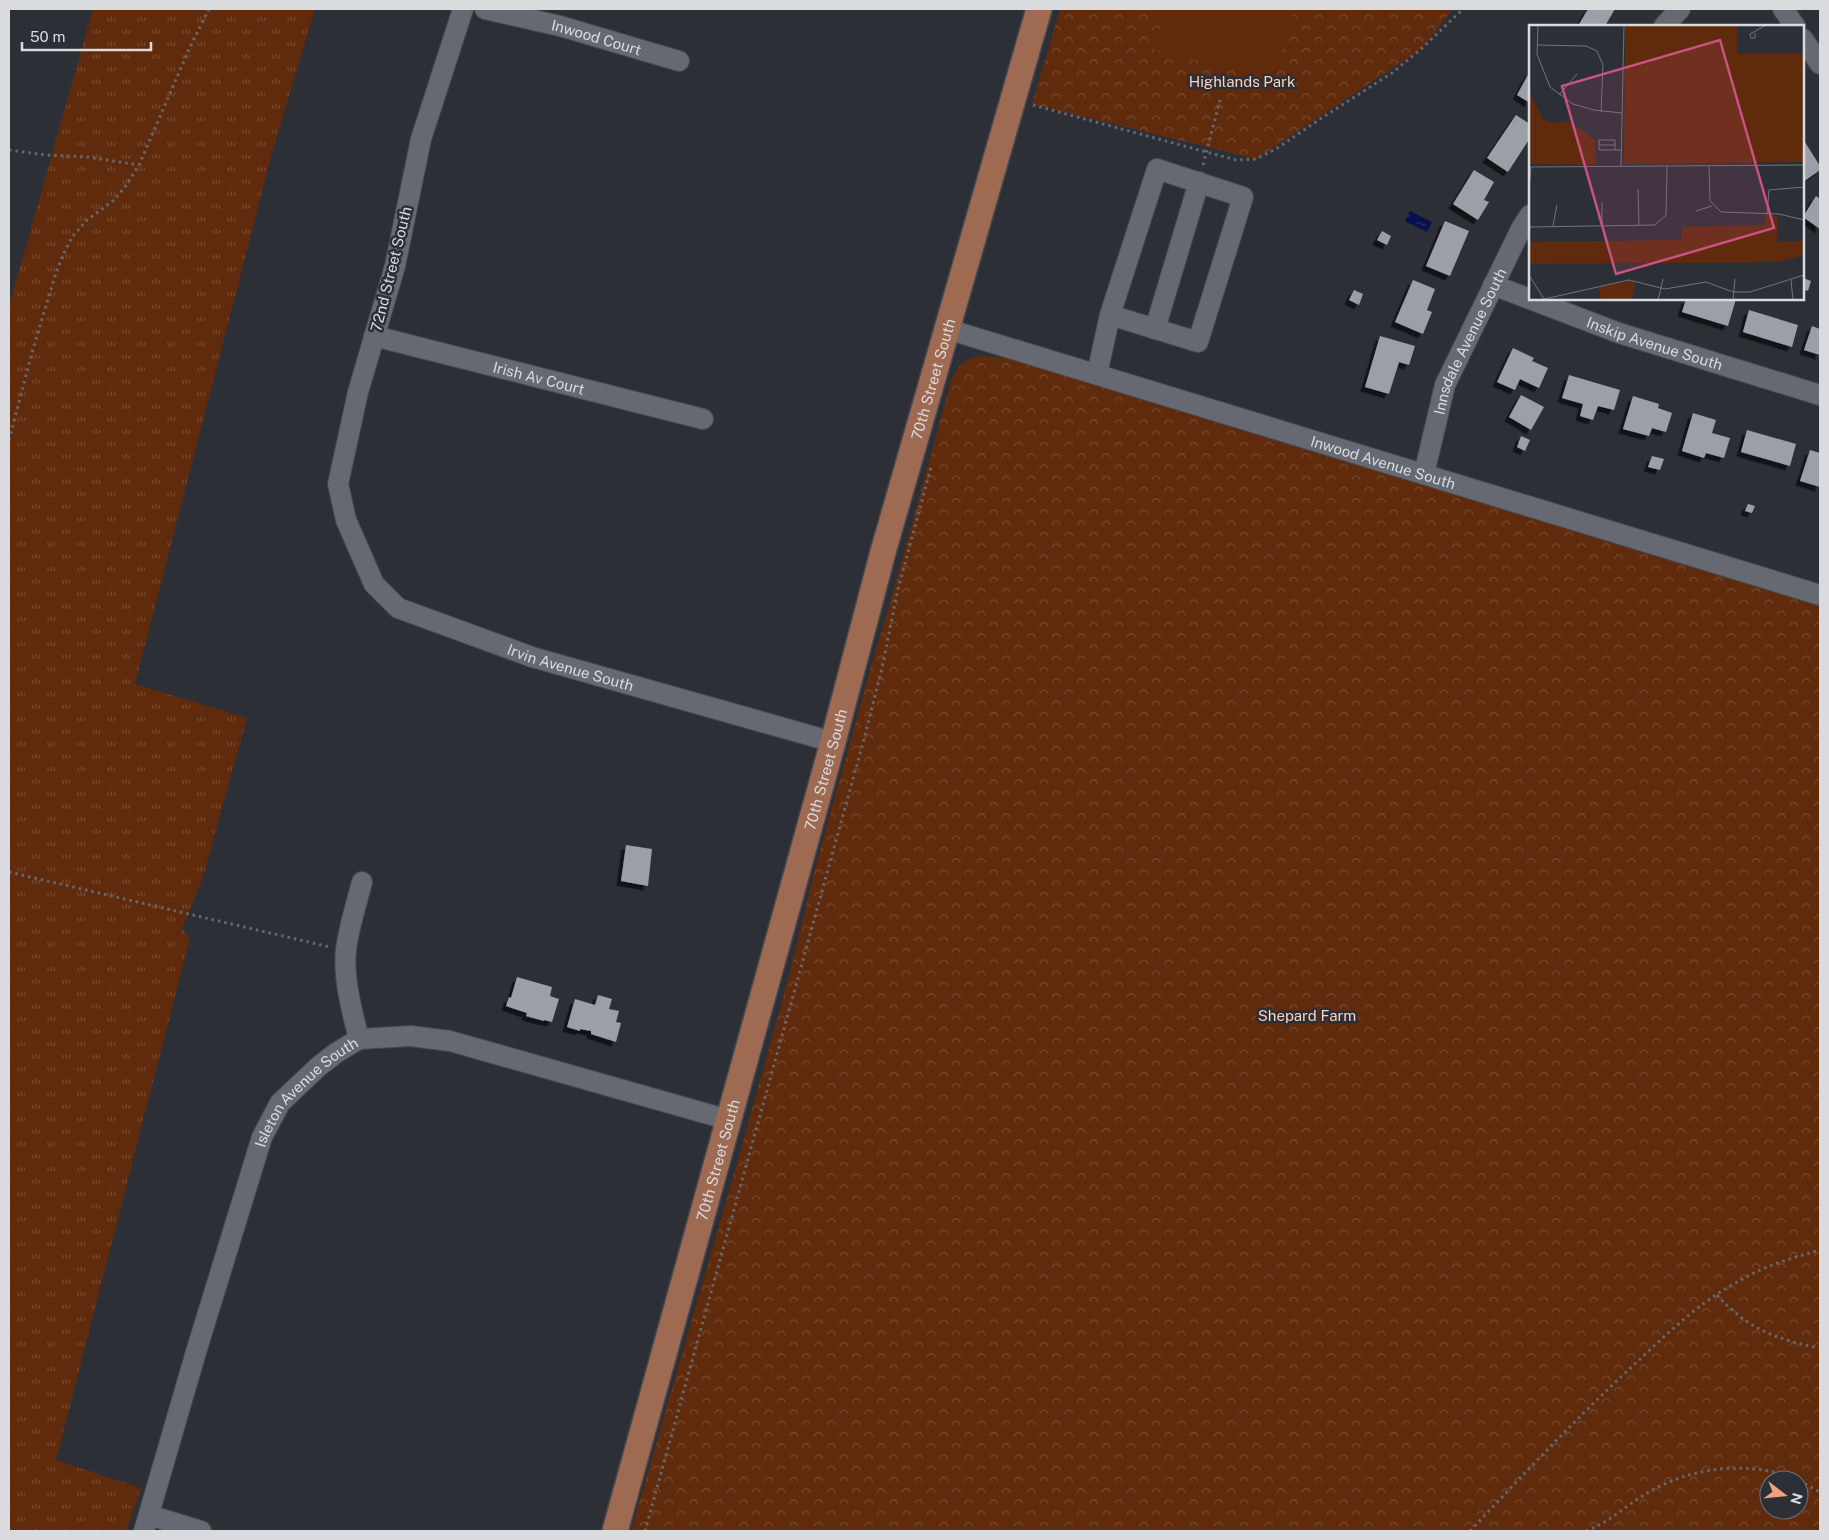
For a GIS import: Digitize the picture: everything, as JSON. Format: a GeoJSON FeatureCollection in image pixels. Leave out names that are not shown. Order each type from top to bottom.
{"type":"FeatureCollection","features":[{"type":"Feature","properties":{"kind":"main road","name":"70th Street South"},"geometry":{"type":"LineString","coordinates":[[615,1531],[833,742],[883,552],[1039,9]]}},
{"type":"Feature","properties":{"kind":"street","name":"72nd Street South"},"geometry":{"type":"LineString","coordinates":[[351,532],[346,520],[338,484],[358,392],[394,266],[421,139],[463,9]]}},
{"type":"Feature","properties":{"kind":"street","name":"Inwood Court"},"geometry":{"type":"LineString","coordinates":[[485,9],[560,26],[679,60]]}},
{"type":"Feature","properties":{"kind":"street"},"geometry":{"type":"LineString","coordinates":[[1665,25],[1680,9]]}},
{"type":"Feature","properties":{"kind":"street"},"geometry":{"type":"LineString","coordinates":[[1783,9],[1793,25]]}},
{"type":"Feature","properties":{"kind":"street"},"geometry":{"type":"LineString","coordinates":[[1804,40],[1820,64]]}},
{"type":"Feature","properties":{"kind":"street"},"geometry":{"type":"LineString","coordinates":[[1097,374],[1110,315],[1157,169],[1244,197],[1198,342],[1110,315]]}},
{"type":"Feature","properties":{"kind":"street"},"geometry":{"type":"LineString","coordinates":[[1155,329],[1199,182]]}},
{"type":"Feature","properties":{"kind":"street","name":"Innsdale Avenue South"},"geometry":{"type":"LineString","coordinates":[[1424,474],[1445,384],[1521,229],[1529,217]]}},
{"type":"Feature","properties":{"kind":"street","name":"Inskip Avenue South"},"geometry":{"type":"LineString","coordinates":[[1493,285],[1529,299]]}},
{"type":"Feature","properties":{"kind":"street","name":"Inskip Avenue South"},"geometry":{"type":"LineString","coordinates":[[1532,300],[1619,333],[1820,395]]}},
{"type":"Feature","properties":{"kind":"street","name":"Inwood Avenue South"},"geometry":{"type":"LineString","coordinates":[[947,329],[1820,595]]}},
{"type":"Feature","properties":{"kind":"street","name":"Irish Av Court"},"geometry":{"type":"LineString","coordinates":[[374,336],[703,419]]}},
{"type":"Feature","properties":{"kind":"street","name":"Irvin Avenue South"},"geometry":{"type":"LineString","coordinates":[[351,532],[374,584],[398,608],[532,657],[833,742]]}},
{"type":"Feature","properties":{"kind":"street"},"geometry":{"type":"LineString","coordinates":[[360,1039],[352,1014],[347,985],[346,950],[362,882]]}},
{"type":"Feature","properties":{"kind":"street","name":"Isleton Avenue South"},"geometry":{"type":"LineString","coordinates":[[146,1523],[262,1138],[280,1103],[336,1053],[360,1039],[411,1036],[450,1040],[729,1120]]}},
{"type":"Feature","properties":{"kind":"street"},"geometry":{"type":"LineString","coordinates":[[146,1523],[201,1531]]}},
{"type":"Feature","properties":{"kind":"path"},"geometry":{"type":"LineString","coordinates":[[9,440],[33,349],[63,255],[72,237],[87,220],[114,200],[139,165],[190,47],[209,9]]}},
{"type":"Feature","properties":{"kind":"path"},"geometry":{"type":"LineString","coordinates":[[1032,104],[1236,160],[1256,159],[1276,149],[1392,73],[1421,49],[1463,9]]}},
{"type":"Feature","properties":{"kind":"path"},"geometry":{"type":"LineString","coordinates":[[1199,182],[1220,100]]}},
{"type":"Feature","properties":{"kind":"path"},"geometry":{"type":"LineString","coordinates":[[9,150],[46,155],[87,157],[139,165]]}},
{"type":"Feature","properties":{"kind":"path"},"geometry":{"type":"LineString","coordinates":[[645,1531],[865,734],[882,668],[897,593],[933,461]]}},
{"type":"Feature","properties":{"kind":"path"},"geometry":{"type":"LineString","coordinates":[[9,872],[346,950]]}},
{"type":"Feature","properties":{"kind":"path"},"geometry":{"type":"LineString","coordinates":[[1470,1531],[1598,1398],[1688,1316],[1717,1295],[1754,1273],[1820,1250]]}},
{"type":"Feature","properties":{"kind":"path"},"geometry":{"type":"LineString","coordinates":[[1717,1295],[1736,1314],[1756,1328],[1781,1338],[1820,1348]]}},
{"type":"Feature","properties":{"kind":"path"},"geometry":{"type":"LineString","coordinates":[[1586,1531],[1609,1519],[1651,1490],[1688,1475],[1702,1471],[1726,1469],[1759,1471]]}},
{"type":"Feature","properties":{"kind":"path"},"geometry":{"type":"LineString","coordinates":[[1809,1486],[1820,1492]]}},
{"type":"Feature","properties":{"kind":"green space"},"geometry":{"type":"Polygon","coordinates":[[[93,9],[315,9],[272,153],[135,684],[247,718],[203,877],[182,929],[190,938],[56,1460],[141,1488],[126,1531],[9,1531],[9,306],[93,9]]]}},
{"type":"Feature","properties":{"kind":"green space","name":"Highlands Park"},"geometry":{"type":"Polygon","coordinates":[[[1060,9],[1453,9],[1421,49],[1256,159],[1032,104],[1060,9]]]}},
{"type":"Feature","properties":{"kind":"green space"},"geometry":{"type":"Polygon","coordinates":[[[1165,9],[1294,9],[1274,81],[1154,49],[1165,9]]]}},
{"type":"Feature","properties":{"kind":"green space","name":"Shepard Farm"},"geometry":{"type":"Polygon","coordinates":[[[982,356],[1010,358],[1820,604],[1820,1531],[631,1531],[740,1153],[790,972],[814,873],[950,385],[958,368],[969,359],[982,356]]]}},
{"type":"Feature","properties":{"kind":"water"},"geometry":{"type":"Polygon","coordinates":[[[1410,211],[1432,222],[1427,232],[1405,221],[1410,211]]]}},
{"type":"Feature","properties":{"kind":"building"},"geometry":{"type":"Polygon","coordinates":[[[1588,9],[1615,9],[1606,25],[1579,25],[1588,9]]]}},
{"type":"Feature","properties":{"kind":"building"},"geometry":{"type":"Polygon","coordinates":[[[1529,73],[1529,102],[1517,95],[1529,73]]]}},
{"type":"Feature","properties":{"kind":"building"},"geometry":{"type":"Polygon","coordinates":[[[1516,115],[1529,123],[1529,140],[1508,172],[1487,158],[1516,115]]]}},
{"type":"Feature","properties":{"kind":"building"},"geometry":{"type":"Polygon","coordinates":[[[1804,141],[1820,166],[1820,170],[1804,181],[1804,141]]]}},
{"type":"Feature","properties":{"kind":"building"},"geometry":{"type":"Polygon","coordinates":[[[1474,170],[1494,182],[1484,200],[1489,202],[1478,220],[1453,204],[1474,170]]]}},
{"type":"Feature","properties":{"kind":"building"},"geometry":{"type":"Polygon","coordinates":[[[1816,196],[1820,199],[1820,229],[1804,218],[1816,196]]]}},
{"type":"Feature","properties":{"kind":"building"},"geometry":{"type":"Polygon","coordinates":[[[1445,221],[1469,231],[1450,276],[1426,266],[1445,221]]]}},
{"type":"Feature","properties":{"kind":"building"},"geometry":{"type":"Polygon","coordinates":[[[1382,231],[1391,236],[1387,245],[1377,240],[1382,231]]]}},
{"type":"Feature","properties":{"kind":"building"},"geometry":{"type":"Polygon","coordinates":[[[1804,278],[1811,281],[1808,291],[1804,289],[1804,278]]]}},
{"type":"Feature","properties":{"kind":"building"},"geometry":{"type":"Polygon","coordinates":[[[1413,280],[1435,289],[1427,310],[1432,312],[1423,334],[1395,322],[1413,280]]]}},
{"type":"Feature","properties":{"kind":"building"},"geometry":{"type":"Polygon","coordinates":[[[1354,290],[1363,294],[1359,305],[1349,300],[1354,290]]]}},
{"type":"Feature","properties":{"kind":"building"},"geometry":{"type":"Polygon","coordinates":[[[1686,300],[1736,300],[1728,326],[1682,312],[1686,300]]]}},
{"type":"Feature","properties":{"kind":"building"},"geometry":{"type":"Polygon","coordinates":[[[1749,310],[1798,325],[1792,347],[1743,332],[1749,310]]]}},
{"type":"Feature","properties":{"kind":"building"},"geometry":{"type":"Polygon","coordinates":[[[1812,326],[1820,329],[1820,355],[1804,350],[1812,326]]]}},
{"type":"Feature","properties":{"kind":"building"},"geometry":{"type":"Polygon","coordinates":[[[1380,336],[1415,346],[1409,365],[1399,362],[1389,394],[1365,387],[1380,336]]]}},
{"type":"Feature","properties":{"kind":"building"},"geometry":{"type":"Polygon","coordinates":[[[1513,348],[1534,358],[1532,361],[1548,368],[1539,388],[1520,379],[1515,390],[1497,382],[1513,348]]]}},
{"type":"Feature","properties":{"kind":"building"},"geometry":{"type":"Polygon","coordinates":[[[1569,375],[1620,390],[1614,410],[1598,406],[1593,420],[1580,416],[1583,404],[1562,398],[1569,375]]]}},
{"type":"Feature","properties":{"kind":"building"},"geometry":{"type":"Polygon","coordinates":[[[1521,395],[1544,407],[1531,430],[1509,417],[1521,395]]]}},
{"type":"Feature","properties":{"kind":"building"},"geometry":{"type":"Polygon","coordinates":[[[1633,396],[1659,404],[1658,408],[1672,413],[1666,432],[1652,428],[1649,436],[1623,429],[1633,396]]]}},
{"type":"Feature","properties":{"kind":"building"},"geometry":{"type":"Polygon","coordinates":[[[1693,413],[1716,420],[1712,433],[1730,438],[1724,458],[1706,453],[1704,458],[1682,451],[1693,413]]]}},
{"type":"Feature","properties":{"kind":"building"},"geometry":{"type":"Polygon","coordinates":[[[1747,430],[1796,444],[1790,466],[1741,452],[1747,430]]]}},
{"type":"Feature","properties":{"kind":"building"},"geometry":{"type":"Polygon","coordinates":[[[1521,436],[1530,440],[1525,451],[1517,447],[1521,436]]]}},
{"type":"Feature","properties":{"kind":"building"},"geometry":{"type":"Polygon","coordinates":[[[1810,450],[1820,453],[1820,487],[1800,481],[1810,450]]]}},
{"type":"Feature","properties":{"kind":"building"},"geometry":{"type":"Polygon","coordinates":[[[1652,456],[1664,459],[1660,470],[1648,467],[1652,456]]]}},
{"type":"Feature","properties":{"kind":"building"},"geometry":{"type":"Polygon","coordinates":[[[1748,504],[1755,506],[1752,513],[1745,511],[1748,504]]]}},
{"type":"Feature","properties":{"kind":"building"},"geometry":{"type":"Polygon","coordinates":[[[626,845],[652,849],[648,886],[621,881],[626,845]]]}},
{"type":"Feature","properties":{"kind":"building"},"geometry":{"type":"Polygon","coordinates":[[[517,977],[552,987],[550,996],[559,999],[552,1022],[526,1016],[527,1013],[506,1006],[509,997],[511,998],[517,977]]]}},
{"type":"Feature","properties":{"kind":"building"},"geometry":{"type":"Polygon","coordinates":[[[598,995],[612,999],[609,1009],[619,1011],[616,1022],[621,1023],[616,1042],[591,1034],[591,1031],[580,1029],[580,1031],[567,1027],[575,999],[595,1005],[598,995]]]}}]}
